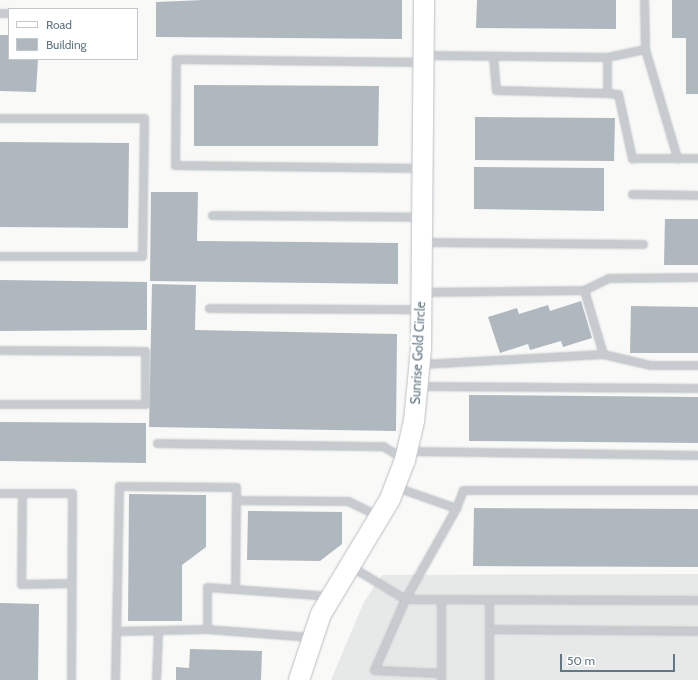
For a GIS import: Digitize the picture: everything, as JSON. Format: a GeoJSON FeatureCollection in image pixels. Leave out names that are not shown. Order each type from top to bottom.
{"type":"FeatureCollection","features":[{"type":"Feature","properties":{"kind":"street","name":"Sunrise Gold Circle"},"geometry":{"type":"LineString","coordinates":[[299,680],[312,637],[331,597],[381,517],[396,487],[406,456],[418,386],[420,364],[424,0]]}},
{"type":"Feature","properties":{"kind":"lane"},"geometry":{"type":"LineString","coordinates":[[644,0],[645,49],[677,158]]}},
{"type":"Feature","properties":{"kind":"lane"},"geometry":{"type":"LineString","coordinates":[[422,168],[175,165],[176,59],[423,58],[493,56],[607,57],[645,49]]}},
{"type":"Feature","properties":{"kind":"lane"},"geometry":{"type":"LineString","coordinates":[[493,56],[496,90],[618,94],[632,158],[698,158]]}},
{"type":"Feature","properties":{"kind":"lane"},"geometry":{"type":"LineString","coordinates":[[607,57],[607,93]]}},
{"type":"Feature","properties":{"kind":"lane"},"geometry":{"type":"LineString","coordinates":[[0,118],[144,118],[142,256],[0,256]]}},
{"type":"Feature","properties":{"kind":"lane"},"geometry":{"type":"LineString","coordinates":[[632,194],[698,194]]}},
{"type":"Feature","properties":{"kind":"lane"},"geometry":{"type":"LineString","coordinates":[[212,215],[422,218]]}},
{"type":"Feature","properties":{"kind":"lane"},"geometry":{"type":"LineString","coordinates":[[422,242],[643,244]]}},
{"type":"Feature","properties":{"kind":"lane"},"geometry":{"type":"LineString","coordinates":[[209,308],[421,301],[584,290],[609,278],[698,277]]}},
{"type":"Feature","properties":{"kind":"lane"},"geometry":{"type":"LineString","coordinates":[[584,290],[603,354]]}},
{"type":"Feature","properties":{"kind":"lane"},"geometry":{"type":"LineString","coordinates":[[0,350],[145,351],[145,404],[0,404]]}},
{"type":"Feature","properties":{"kind":"lane"},"geometry":{"type":"LineString","coordinates":[[420,364],[603,354],[650,365],[698,365]]}},
{"type":"Feature","properties":{"kind":"lane"},"geometry":{"type":"LineString","coordinates":[[418,386],[698,388]]}},
{"type":"Feature","properties":{"kind":"lane"},"geometry":{"type":"LineString","coordinates":[[157,443],[383,446],[406,456],[698,455]]}},
{"type":"Feature","properties":{"kind":"lane"},"geometry":{"type":"LineString","coordinates":[[115,680],[119,486],[236,487],[235,589]]}},
{"type":"Feature","properties":{"kind":"lane"},"geometry":{"type":"LineString","coordinates":[[396,487],[456,508]]}},
{"type":"Feature","properties":{"kind":"lane"},"geometry":{"type":"LineString","coordinates":[[441,599],[441,677],[374,670],[405,599],[456,508],[463,490],[698,490]]}},
{"type":"Feature","properties":{"kind":"lane"},"geometry":{"type":"LineString","coordinates":[[22,493],[21,584],[71,583]]}},
{"type":"Feature","properties":{"kind":"lane"},"geometry":{"type":"LineString","coordinates":[[0,494],[72,493],[71,680]]}},
{"type":"Feature","properties":{"kind":"lane"},"geometry":{"type":"LineString","coordinates":[[236,500],[348,501],[381,517]]}},
{"type":"Feature","properties":{"kind":"lane"},"geometry":{"type":"LineString","coordinates":[[350,566],[405,599],[698,600]]}},
{"type":"Feature","properties":{"kind":"lane"},"geometry":{"type":"LineString","coordinates":[[207,629],[207,587],[331,597]]}},
{"type":"Feature","properties":{"kind":"lane"},"geometry":{"type":"LineString","coordinates":[[489,680],[490,599]]}},
{"type":"Feature","properties":{"kind":"lane"},"geometry":{"type":"LineString","coordinates":[[116,631],[207,629],[312,637]]}},
{"type":"Feature","properties":{"kind":"lane"},"geometry":{"type":"LineString","coordinates":[[489,629],[698,632]]}},
{"type":"Feature","properties":{"kind":"lane"},"geometry":{"type":"LineString","coordinates":[[156,680],[158,630]]}},
{"type":"Feature","properties":{"kind":"shaded area"},"geometry":{"type":"Polygon","coordinates":[[[698,574],[698,680],[331,680],[364,602],[382,575],[698,574]]]}},
{"type":"Feature","properties":{"kind":"building"},"geometry":{"type":"Polygon","coordinates":[[[204,0],[402,0],[402,39],[156,37],[156,2],[204,0]]]}},
{"type":"Feature","properties":{"kind":"building"},"geometry":{"type":"Polygon","coordinates":[[[477,0],[616,0],[616,29],[476,28],[477,0]]]}},
{"type":"Feature","properties":{"kind":"building"},"geometry":{"type":"Polygon","coordinates":[[[672,0],[698,0],[698,94],[686,94],[686,38],[672,38],[672,0]]]}},
{"type":"Feature","properties":{"kind":"building"},"geometry":{"type":"Polygon","coordinates":[[[0,35],[8,35],[8,60],[38,60],[36,92],[0,91],[0,35]]]}},
{"type":"Feature","properties":{"kind":"building"},"geometry":{"type":"Polygon","coordinates":[[[194,85],[379,86],[378,146],[194,146],[194,85]]]}},
{"type":"Feature","properties":{"kind":"building"},"geometry":{"type":"Polygon","coordinates":[[[475,117],[615,118],[614,161],[475,160],[475,117]]]}},
{"type":"Feature","properties":{"kind":"building"},"geometry":{"type":"Polygon","coordinates":[[[0,142],[129,143],[128,228],[0,227],[0,142]]]}},
{"type":"Feature","properties":{"kind":"building"},"geometry":{"type":"Polygon","coordinates":[[[474,167],[604,168],[604,211],[474,209],[474,167]]]}},
{"type":"Feature","properties":{"kind":"building"},"geometry":{"type":"Polygon","coordinates":[[[151,192],[198,192],[197,241],[398,243],[398,284],[150,281],[151,192]]]}},
{"type":"Feature","properties":{"kind":"building"},"geometry":{"type":"Polygon","coordinates":[[[665,219],[698,219],[698,265],[664,265],[665,219]]]}},
{"type":"Feature","properties":{"kind":"building"},"geometry":{"type":"Polygon","coordinates":[[[0,280],[147,282],[147,330],[0,331],[0,280]]]}},
{"type":"Feature","properties":{"kind":"building"},"geometry":{"type":"Polygon","coordinates":[[[152,284],[196,285],[195,330],[397,334],[396,431],[149,427],[152,284]]]}},
{"type":"Feature","properties":{"kind":"building"},"geometry":{"type":"Polygon","coordinates":[[[581,301],[592,338],[563,347],[561,341],[530,350],[528,344],[500,353],[488,317],[517,308],[519,314],[548,305],[550,311],[581,301]]]}},
{"type":"Feature","properties":{"kind":"building"},"geometry":{"type":"Polygon","coordinates":[[[631,306],[698,307],[698,353],[630,353],[631,306]]]}},
{"type":"Feature","properties":{"kind":"building"},"geometry":{"type":"Polygon","coordinates":[[[469,395],[698,397],[698,443],[469,441],[469,395]]]}},
{"type":"Feature","properties":{"kind":"building"},"geometry":{"type":"Polygon","coordinates":[[[0,422],[146,423],[146,463],[0,461],[0,422]]]}},
{"type":"Feature","properties":{"kind":"building"},"geometry":{"type":"Polygon","coordinates":[[[129,494],[206,495],[206,547],[182,565],[182,621],[128,621],[129,494]]]}},
{"type":"Feature","properties":{"kind":"building"},"geometry":{"type":"Polygon","coordinates":[[[474,508],[698,509],[698,567],[473,566],[474,508]]]}},
{"type":"Feature","properties":{"kind":"building"},"geometry":{"type":"Polygon","coordinates":[[[248,511],[342,512],[342,544],[320,561],[247,560],[248,511]]]}},
{"type":"Feature","properties":{"kind":"building"},"geometry":{"type":"Polygon","coordinates":[[[0,603],[39,604],[38,680],[0,680],[0,603]]]}},
{"type":"Feature","properties":{"kind":"building"},"geometry":{"type":"Polygon","coordinates":[[[190,649],[262,651],[261,680],[176,680],[176,667],[189,668],[190,649]]]}}]}
